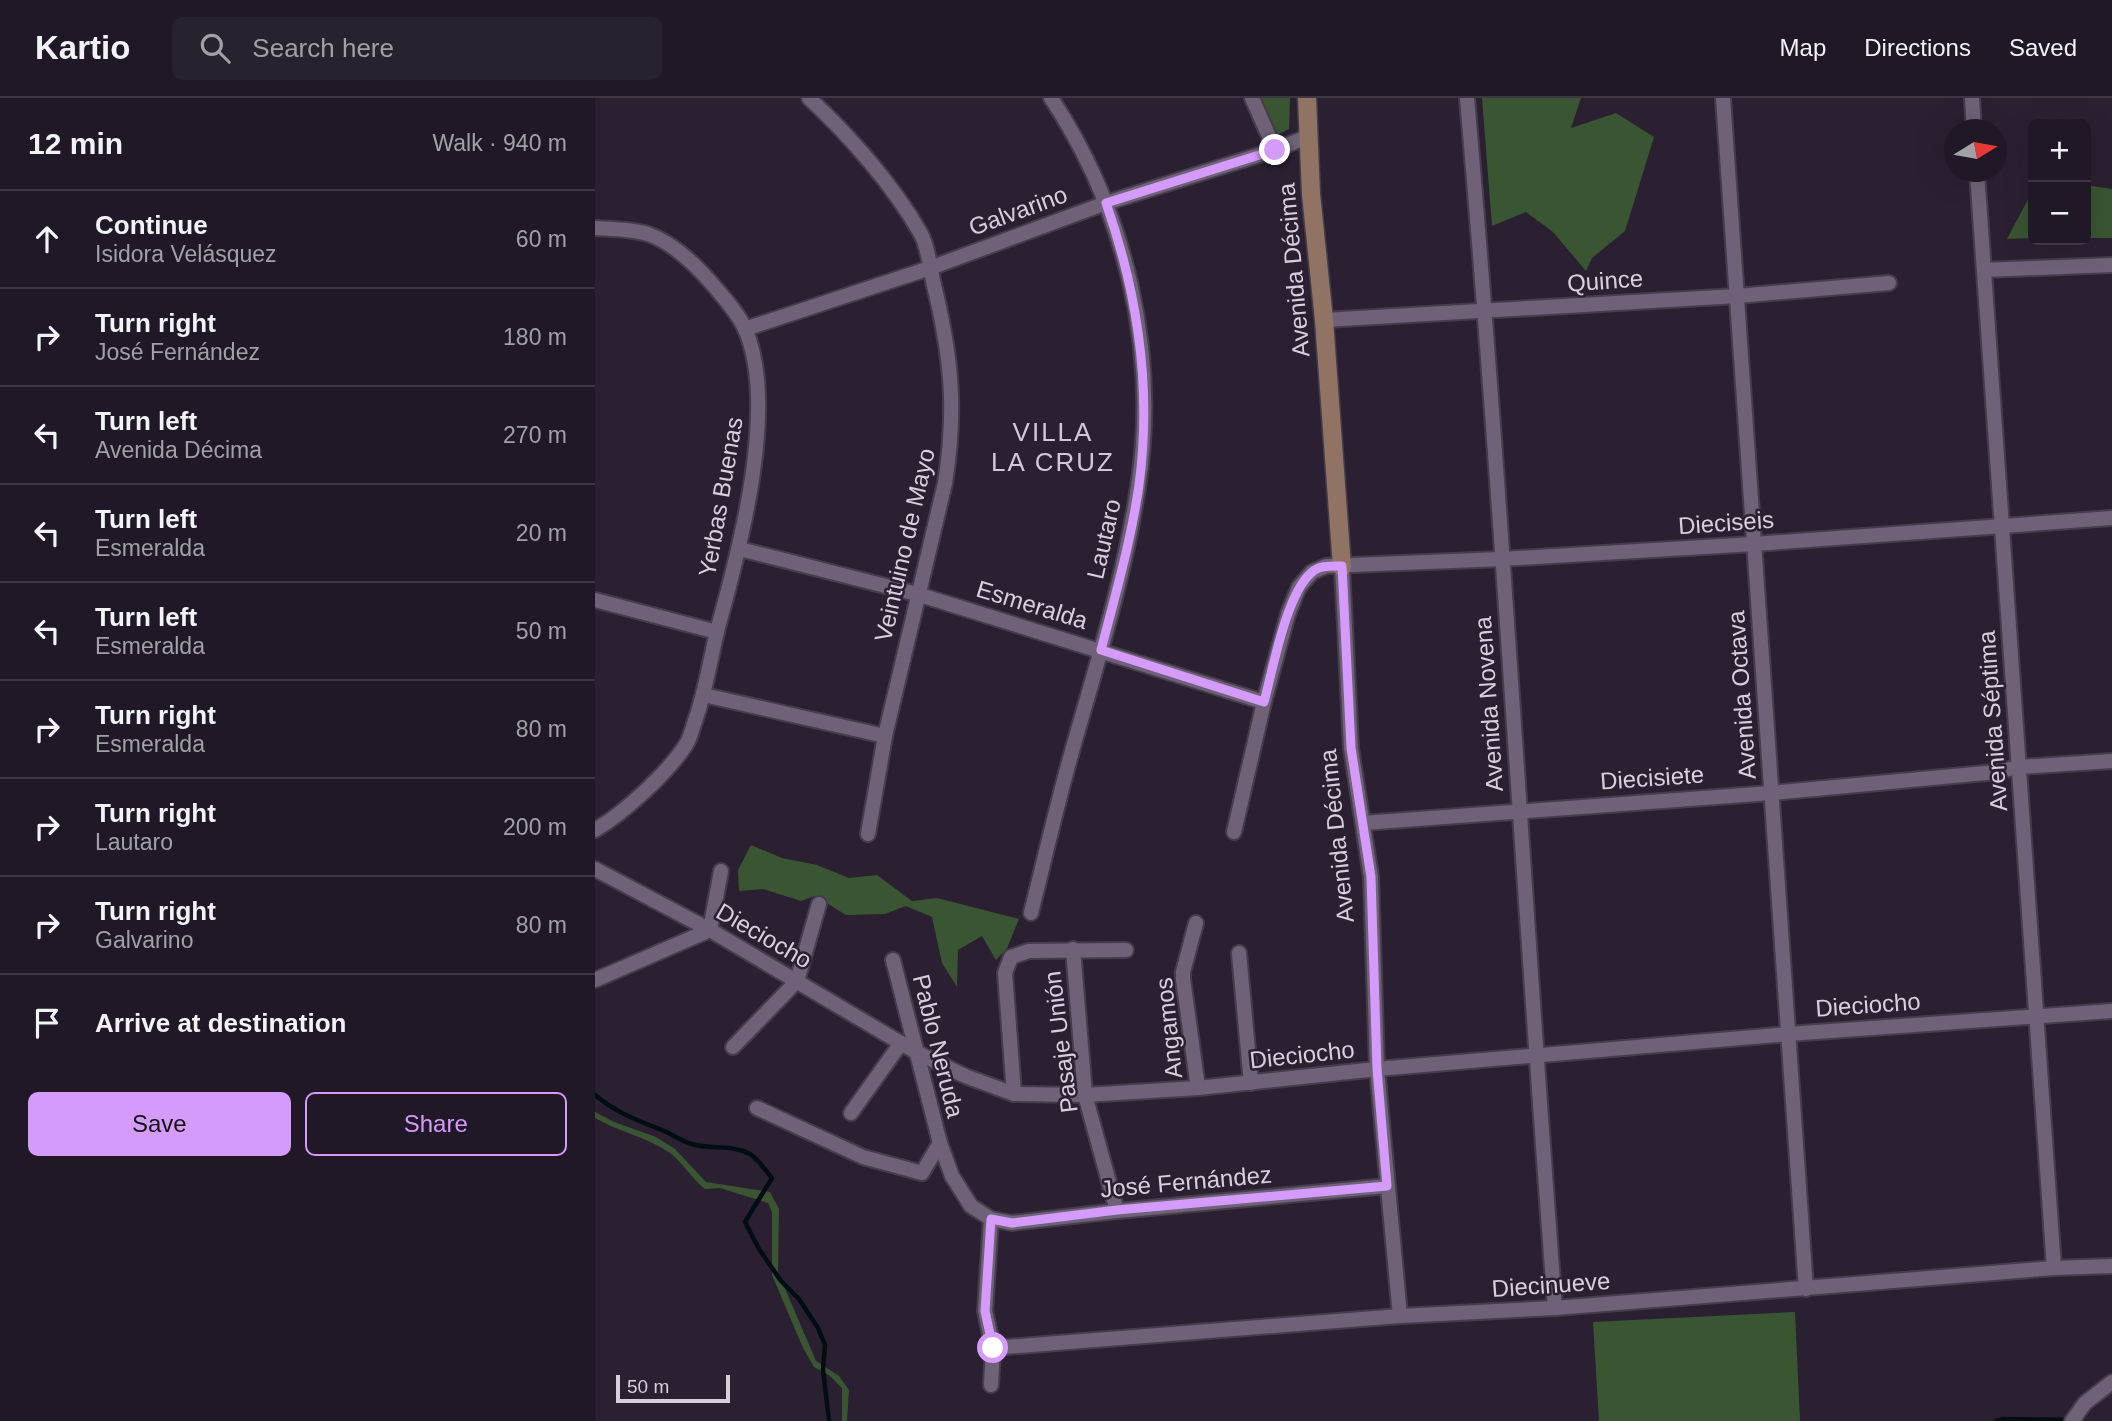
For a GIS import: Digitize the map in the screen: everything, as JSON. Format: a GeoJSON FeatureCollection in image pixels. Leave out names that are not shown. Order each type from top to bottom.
{"type":"FeatureCollection","features":[{"type":"Feature","properties":{"kind":"street","name":"Veintuino de Mayo"},"geometry":{"type":"LineString","coordinates":[[809,98],[840,127],[885,182],[922,236],[946,331],[953,398],[952,440],[945,483],[885,736],[868,834]]}},
{"type":"Feature","properties":{"kind":"street","name":"Lautaro"},"geometry":{"type":"LineString","coordinates":[[1031,913],[1133,520],[1140,473],[1144,413],[1140,342],[1128,271],[1106,203],[1076,139],[1051,98]]}},
{"type":"Feature","properties":{"kind":"street"},"geometry":{"type":"LineString","coordinates":[[1252,98],[1275,150]]}},
{"type":"Feature","properties":{"kind":"street","name":"Avenida Décima"},"geometry":{"type":"LineString","coordinates":[[1307,98],[1307,137],[1342,566],[1351,748],[1371,877],[1377,1069],[1400,1316]]}},
{"type":"Feature","properties":{"kind":"street","name":"Avenida Novena"},"geometry":{"type":"LineString","coordinates":[[1467,98],[1486,311],[1518,810],[1555,1308]]}},
{"type":"Feature","properties":{"kind":"street","name":"Avenida Octava"},"geometry":{"type":"LineString","coordinates":[[1723,98],[1806,1289]]}},
{"type":"Feature","properties":{"kind":"street"},"geometry":{"type":"LineString","coordinates":[[1972,98],[1973,119]]}},
{"type":"Feature","properties":{"kind":"street","name":"Galvarino"},"geometry":{"type":"LineString","coordinates":[[745,329],[930,268],[1106,203],[1275,150],[1307,137]]}},
{"type":"Feature","properties":{"kind":"street","name":"Avenida Séptima"},"geometry":{"type":"LineString","coordinates":[[1978,182],[2054,1268]]}},
{"type":"Feature","properties":{"kind":"street","name":"Yerbas Buenas"},"geometry":{"type":"LineString","coordinates":[[595,228],[648,234],[681,252],[728,303],[745,329],[756,368],[759,414],[740,549],[717,632],[704,695],[688,742],[638,796],[620,813],[595,830]]}},
{"type":"Feature","properties":{"kind":"street"},"geometry":{"type":"LineString","coordinates":[[1984,270],[2112,265]]}},
{"type":"Feature","properties":{"kind":"street","name":"Quince"},"geometry":{"type":"LineString","coordinates":[[1324,320],[1737,296],[1889,283]]}},
{"type":"Feature","properties":{"kind":"street","name":"Dieciseis"},"geometry":{"type":"LineString","coordinates":[[1342,566],[1754,544],[2112,518]]}},
{"type":"Feature","properties":{"kind":"street","name":"Esmeralda"},"geometry":{"type":"LineString","coordinates":[[740,549],[917,594],[1264,702]]}},
{"type":"Feature","properties":{"kind":"street"},"geometry":{"type":"LineString","coordinates":[[1234,832],[1264,702],[1288,614],[1299,587],[1312,572],[1327,566],[1342,566]]}},
{"type":"Feature","properties":{"kind":"street"},"geometry":{"type":"LineString","coordinates":[[595,600],[717,632]]}},
{"type":"Feature","properties":{"kind":"street"},"geometry":{"type":"LineString","coordinates":[[704,695],[885,736]]}},
{"type":"Feature","properties":{"kind":"street","name":"Diecisiete"},"geometry":{"type":"LineString","coordinates":[[1363,823],[1772,793],[1996,772],[2019,766],[2112,761]]}},
{"type":"Feature","properties":{"kind":"street","name":"Dieciocho"},"geometry":{"type":"LineString","coordinates":[[595,869],[710,930],[916,1052],[965,1076],[1014,1094],[1085,1095],[1198,1088],[1377,1069],[1788,1034],[2112,1011]]}},
{"type":"Feature","properties":{"kind":"street"},"geometry":{"type":"LineString","coordinates":[[595,979],[710,930],[721,871]]}},
{"type":"Feature","properties":{"kind":"street"},"geometry":{"type":"LineString","coordinates":[[733,1047],[797,981],[819,904]]}},
{"type":"Feature","properties":{"kind":"street","name":"Angamos"},"geometry":{"type":"LineString","coordinates":[[1196,922],[1183,979],[1198,1088]]}},
{"type":"Feature","properties":{"kind":"street","name":"Pasaje Unión"},"geometry":{"type":"LineString","coordinates":[[1073,949],[1085,1095],[1117,1210]]}},
{"type":"Feature","properties":{"kind":"street"},"geometry":{"type":"LineString","coordinates":[[1014,1094],[1005,973],[1011,957],[1030,951],[1126,950]]}},
{"type":"Feature","properties":{"kind":"street"},"geometry":{"type":"LineString","coordinates":[[1239,953],[1251,1083]]}},
{"type":"Feature","properties":{"kind":"street","name":"Pablo Neruda"},"geometry":{"type":"LineString","coordinates":[[893,960],[940,1143],[952,1176],[971,1206],[991,1219]]}},
{"type":"Feature","properties":{"kind":"street"},"geometry":{"type":"LineString","coordinates":[[851,1113],[901,1043]]}},
{"type":"Feature","properties":{"kind":"street"},"geometry":{"type":"LineString","coordinates":[[757,1108],[863,1157],[922,1173],[940,1143]]}},
{"type":"Feature","properties":{"kind":"street","name":"José Fernández"},"geometry":{"type":"LineString","coordinates":[[991,1219],[1012,1223],[1117,1210],[1387,1186]]}},
{"type":"Feature","properties":{"kind":"street"},"geometry":{"type":"LineString","coordinates":[[991,1219],[985,1311],[993,1348],[991,1385]]}},
{"type":"Feature","properties":{"kind":"street","name":"Diecinueve"},"geometry":{"type":"LineString","coordinates":[[993,1348],[1400,1316],[1555,1308],[2054,1268],[2112,1266]]}},
{"type":"Feature","properties":{"kind":"street"},"geometry":{"type":"LineString","coordinates":[[2072,1421],[2085,1402],[2112,1382]]}},
{"type":"Feature","properties":{"kind":"green space"},"geometry":{"type":"Polygon","coordinates":[[[1256,98],[1290,98],[1289,129],[1275,136],[1256,98]]]}},
{"type":"Feature","properties":{"kind":"green space"},"geometry":{"type":"Polygon","coordinates":[[[1482,98],[1581,98],[1571,128],[1616,113],[1654,137],[1625,231],[1592,258],[1586,271],[1553,232],[1526,212],[1492,226],[1482,98]]]}},
{"type":"Feature","properties":{"kind":"green space"},"geometry":{"type":"Polygon","coordinates":[[[2091,186],[2112,189],[2112,238],[2091,238],[2091,186]]]}},
{"type":"Feature","properties":{"kind":"green space"},"geometry":{"type":"Polygon","coordinates":[[[2028,199],[2028,238],[2007,239],[2028,199]]]}},
{"type":"Feature","properties":{"kind":"green space"},"geometry":{"type":"Polygon","coordinates":[[[751,845],[782,858],[817,865],[849,878],[877,875],[912,901],[937,898],[1019,919],[1007,948],[996,960],[982,936],[958,950],[957,987],[942,963],[932,917],[906,906],[885,914],[846,915],[815,896],[801,901],[763,889],[739,891],[738,870],[751,845]]]}},
{"type":"Feature","properties":{"kind":"green space"},"geometry":{"type":"Polygon","coordinates":[[[595,1112],[656,1137],[675,1149],[706,1182],[770,1192],[779,1209],[778,1272],[816,1361],[839,1376],[849,1390],[847,1421],[842,1421],[842,1388],[829,1375],[814,1367],[803,1348],[772,1275],[772,1212],[768,1203],[720,1188],[705,1189],[670,1153],[595,1118],[595,1112]]]}},
{"type":"Feature","properties":{"kind":"green space"},"geometry":{"type":"Polygon","coordinates":[[[1795,1312],[1800,1421],[1599,1421],[1593,1322],[1795,1312]]]}},
{"type":"Feature","properties":{"kind":"waterway"},"geometry":{"type":"LineString","coordinates":[[595,1095],[627,1116],[688,1143],[736,1149],[750,1154],[772,1178],[745,1222],[759,1249],[781,1281],[799,1299],[818,1328],[825,1345],[823,1369],[829,1421]]}},
{"type":"Feature","properties":{"kind":"waterway"},"geometry":{"type":"LineString","coordinates":[[1996,1421],[2068,1420]]}},
{"type":"Feature","properties":{"kind":"district","name":"VILLA LA CRUZ"},"geometry":{"type":"Point","coordinates":[1053,447]}},
{"type":"Feature","properties":{"kind":"route"},"geometry":{"type":"LineString","coordinates":[[993,1348],[985,1311],[991,1219],[1012,1223],[1117,1210],[1387,1186],[1377,1069],[1371,877],[1351,748],[1342,566],[1327,566],[1312,572],[1299,587],[1288,614],[1264,702],[1101,650],[1133,520],[1143,449],[1144,413],[1135,306],[1128,271],[1106,203],[1275,150]]}}]}
